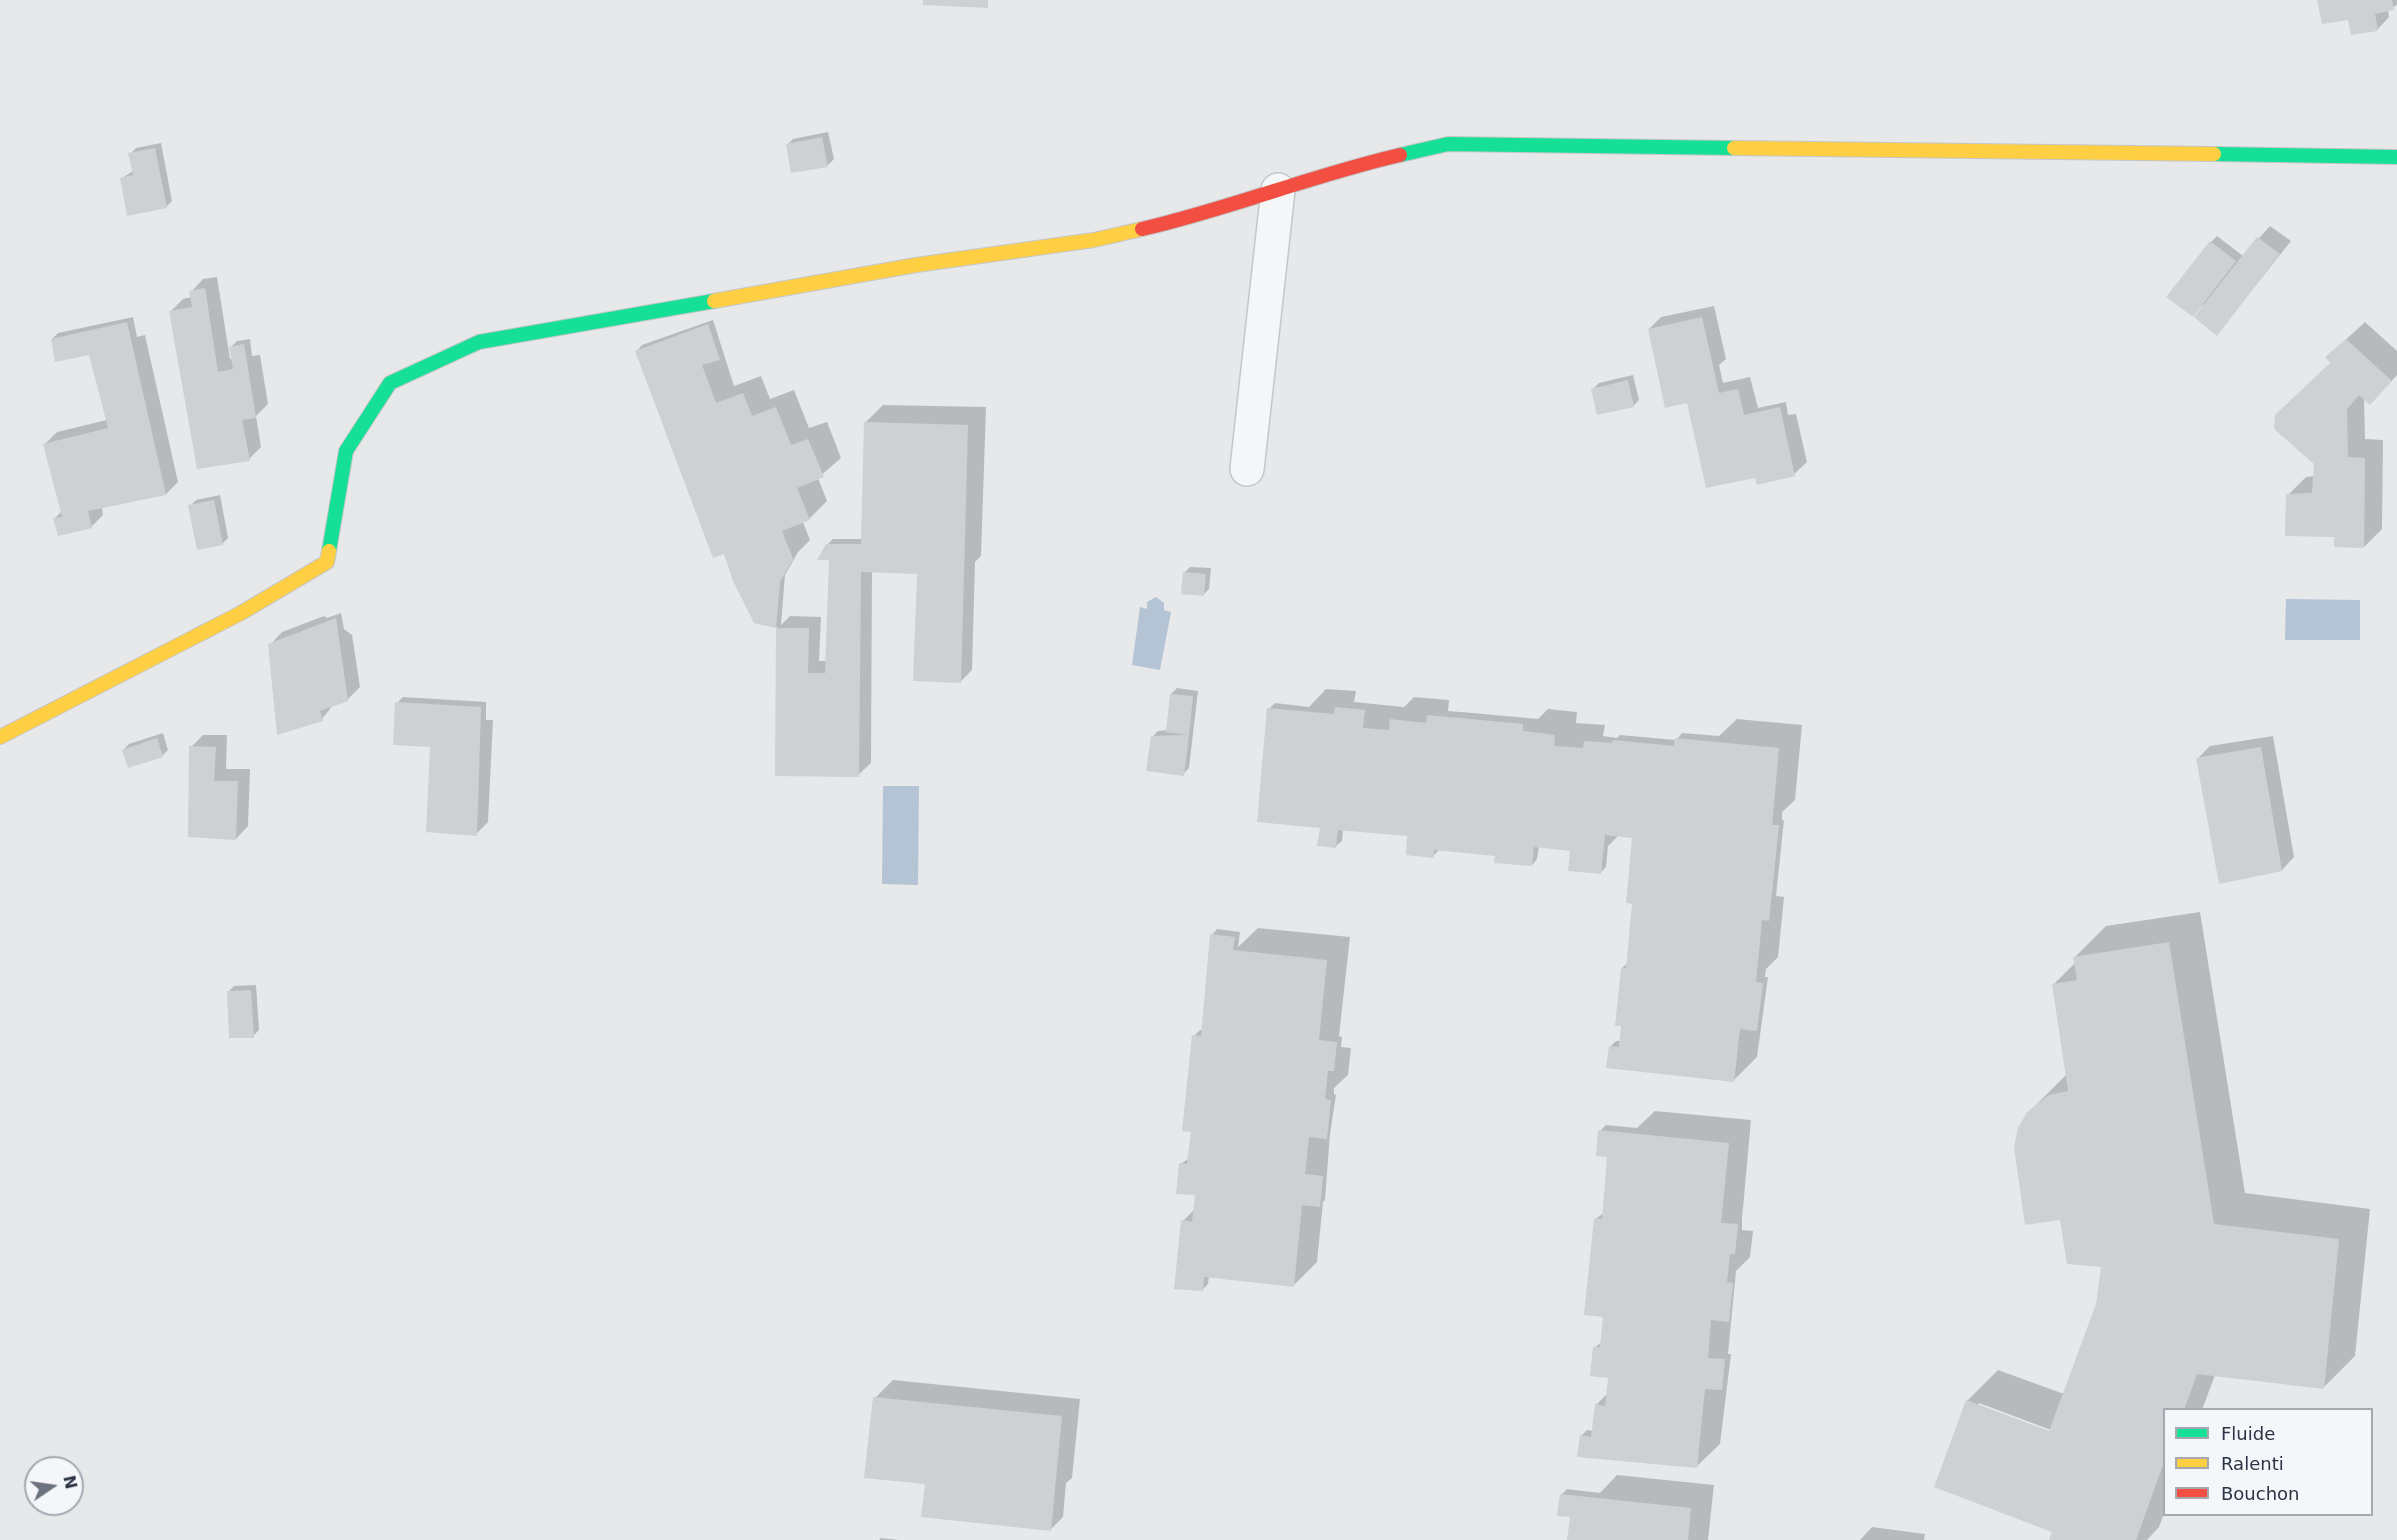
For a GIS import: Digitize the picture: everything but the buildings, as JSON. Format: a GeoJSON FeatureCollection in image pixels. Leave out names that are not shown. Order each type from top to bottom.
{"type":"FeatureCollection","features":[{"type":"Feature","properties":{"kind":"street"},"geometry":{"type":"LineString","coordinates":[[0,737],[241,613],[327,562],[346,451],[390,383],[479,342],[916,265],[1094,240],[1202,215],[1346,167],[1448,144],[2397,157]]}},
{"type":"Feature","properties":{"kind":"street"},"geometry":{"type":"LineString","coordinates":[[1247,469],[1278,190]]}},
{"type":"Feature","properties":{"kind":"water"},"geometry":{"type":"Polygon","coordinates":[[[1156,597],[1164,603],[1164,610],[1171,612],[1160,670],[1132,665],[1140,607],[1147,609],[1147,602],[1156,597]]]}},
{"type":"Feature","properties":{"kind":"water"},"geometry":{"type":"Polygon","coordinates":[[[2286,599],[2360,600],[2360,640],[2285,640],[2286,599]]]}},
{"type":"Feature","properties":{"kind":"water"},"geometry":{"type":"Polygon","coordinates":[[[883,786],[919,786],[918,885],[882,884],[883,786]]]}},
{"type":"Feature","properties":{"kind":"traffic: fast"},"geometry":{"type":"LineString","coordinates":[[1400,155],[1448,144],[1734,148]]}},
{"type":"Feature","properties":{"kind":"traffic: fast"},"geometry":{"type":"LineString","coordinates":[[2214,154],[2397,157]]}},
{"type":"Feature","properties":{"kind":"traffic: fast"},"geometry":{"type":"LineString","coordinates":[[329,551],[346,451],[390,383],[479,342],[714,301]]}},
{"type":"Feature","properties":{"kind":"traffic: slow"},"geometry":{"type":"LineString","coordinates":[[1734,148],[2214,154]]}},
{"type":"Feature","properties":{"kind":"traffic: slow"},"geometry":{"type":"LineString","coordinates":[[714,301],[916,265],[1094,240],[1142,229]]}},
{"type":"Feature","properties":{"kind":"traffic: slow"},"geometry":{"type":"LineString","coordinates":[[0,737],[241,613],[327,562],[329,551]]}},
{"type":"Feature","properties":{"kind":"traffic: jam"},"geometry":{"type":"LineString","coordinates":[[1142,229],[1400,155]]}}]}
